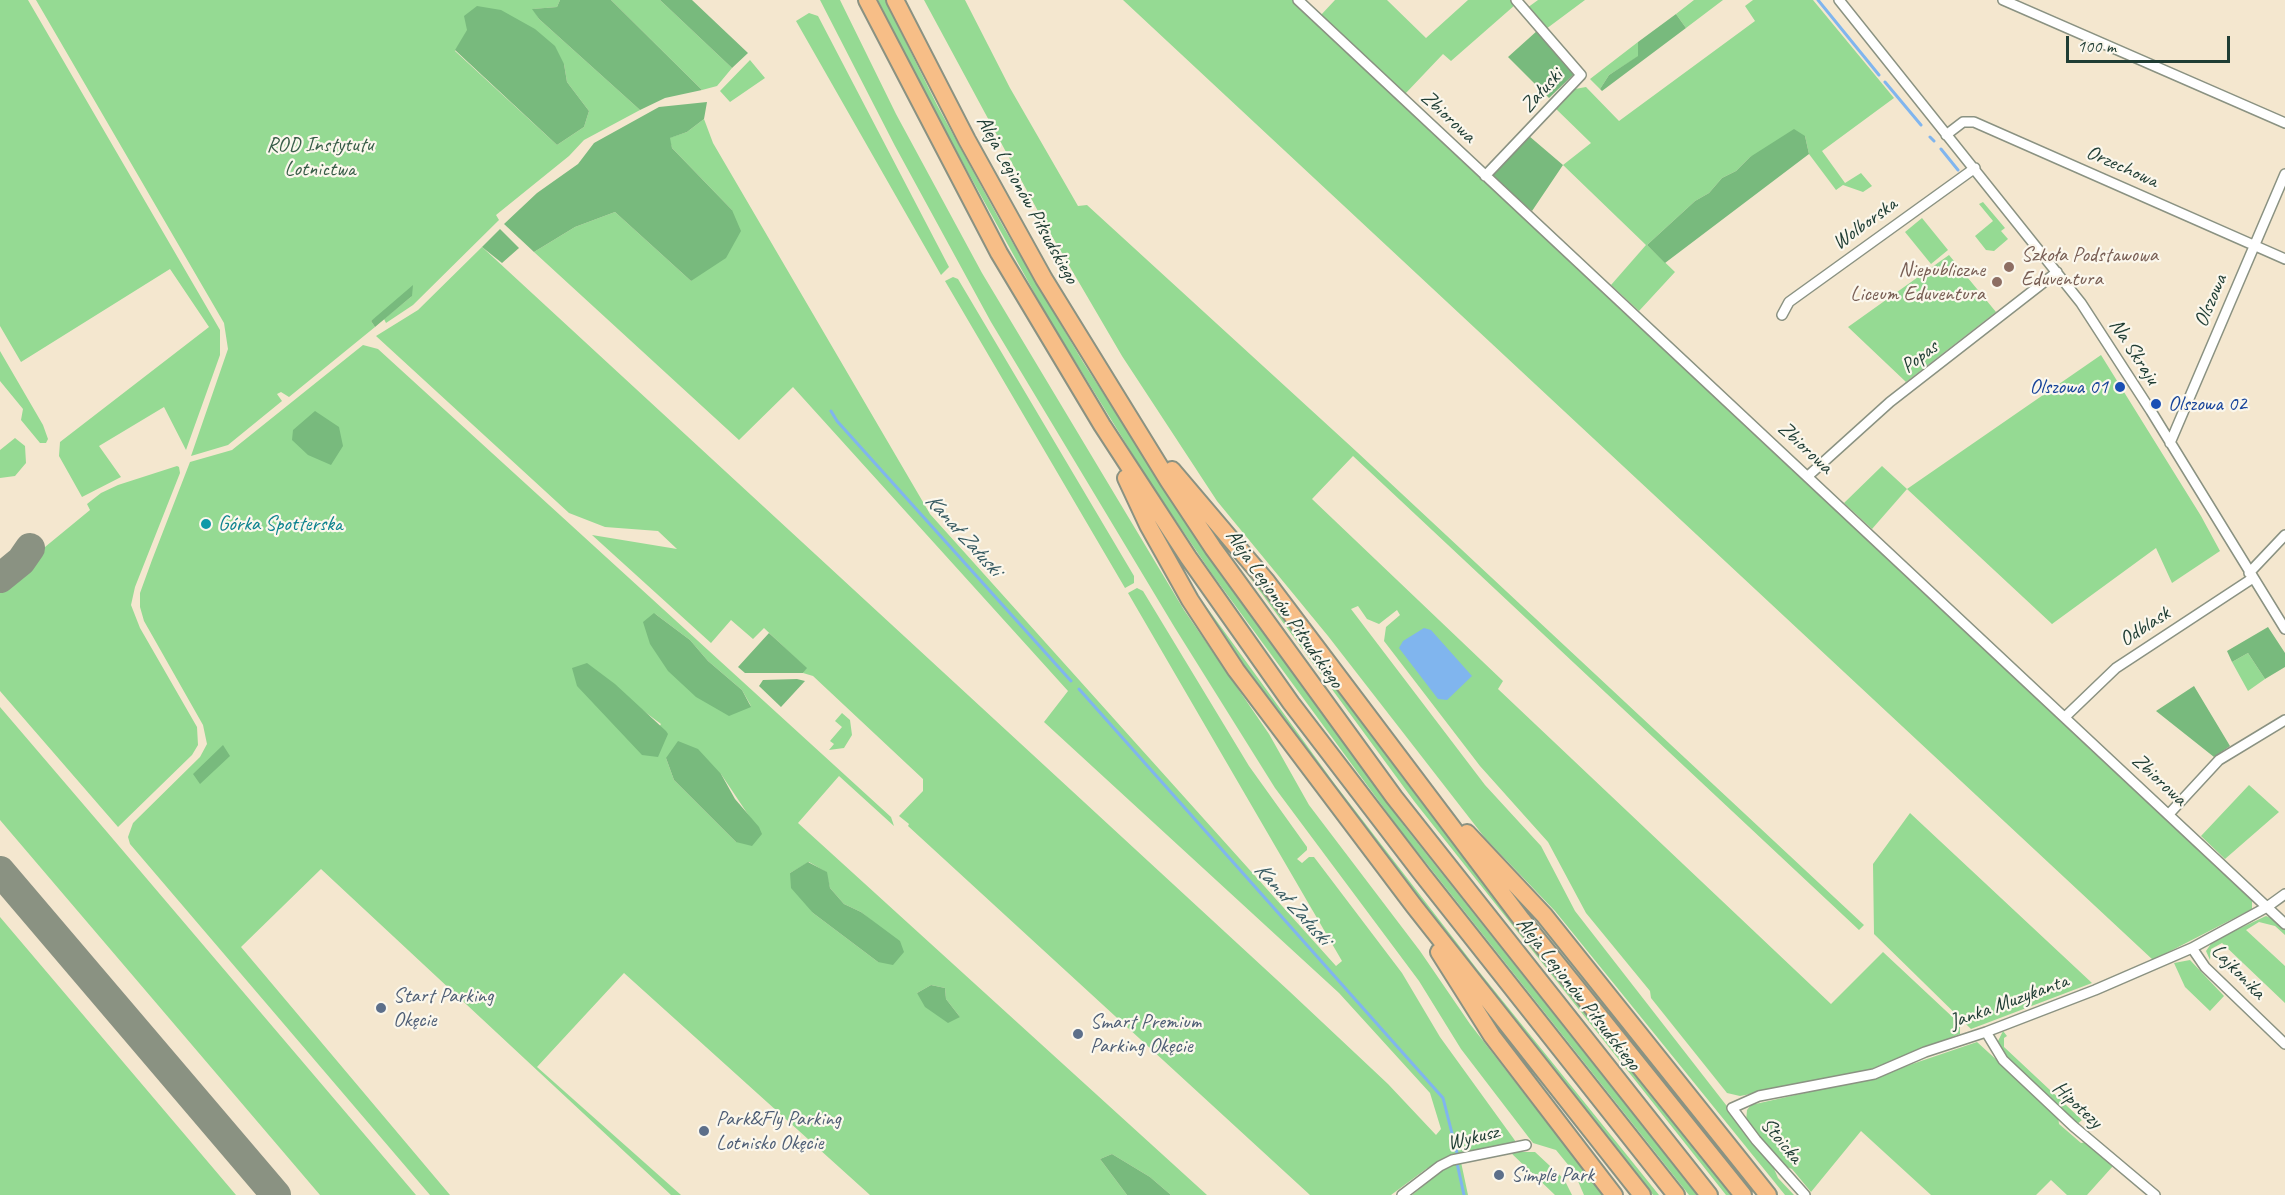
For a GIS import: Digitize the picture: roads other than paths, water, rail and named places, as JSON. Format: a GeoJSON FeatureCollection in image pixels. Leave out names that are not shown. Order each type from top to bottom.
{"type":"FeatureCollection","features":[{"type":"Feature","properties":{"kind":"highway"},"geometry":{"type":"LineString","coordinates":[[867,0],[999,254],[1102,426],[1188,557],[1291,703],[1422,874],[1676,1195]]}},
{"type":"Feature","properties":{"kind":"highway","name":"Aleja Legionów Piłsudskiego"},"geometry":{"type":"LineString","coordinates":[[896,0],[1005,211],[1139,434],[1262,618],[1394,797],[1709,1195]]}},
{"type":"Feature","properties":{"kind":"highway"},"geometry":{"type":"LineString","coordinates":[[1102,426],[1148,525],[1212,634],[1278,728],[1414,906],[1642,1195]]}},
{"type":"Feature","properties":{"kind":"highway"},"geometry":{"type":"LineString","coordinates":[[1139,434],[1260,574],[1413,779],[1743,1195]]}},
{"type":"Feature","properties":{"kind":"highway"},"geometry":{"type":"LineString","coordinates":[[1413,779],[1544,915],[1768,1195]]}},
{"type":"Feature","properties":{"kind":"highway"},"geometry":{"type":"LineString","coordinates":[[1414,906],[1448,968],[1492,1036],[1614,1195]]}},
{"type":"Feature","properties":{"kind":"street","name":"Zbiorowa"},"geometry":{"type":"LineString","coordinates":[[1298,0],[2285,924]]}},
{"type":"Feature","properties":{"kind":"street","name":"Załuski"},"geometry":{"type":"LineString","coordinates":[[1485,176],[1581,75],[1516,0]]}},
{"type":"Feature","properties":{"kind":"street","name":"Na Skraju"},"geometry":{"type":"LineString","coordinates":[[1839,0],[1975,168],[2090,317],[2285,629]]}},
{"type":"Feature","properties":{"kind":"street"},"geometry":{"type":"LineString","coordinates":[[2004,0],[2285,123]]}},
{"type":"Feature","properties":{"kind":"street","name":"Orzechowa"},"geometry":{"type":"LineString","coordinates":[[1946,135],[1963,122],[1974,122],[2285,259]]}},
{"type":"Feature","properties":{"kind":"street","name":"Wolborska"},"geometry":{"type":"LineString","coordinates":[[1782,315],[1788,302],[1975,168]]}},
{"type":"Feature","properties":{"kind":"street","name":"Olszowa"},"geometry":{"type":"LineString","coordinates":[[2170,443],[2285,174]]}},
{"type":"Feature","properties":{"kind":"street","name":"Popas"},"geometry":{"type":"LineString","coordinates":[[1808,476],[1890,402],[2057,272]]}},
{"type":"Feature","properties":{"kind":"street","name":"Odblask"},"geometry":{"type":"LineString","coordinates":[[2066,717],[2116,668],[2251,576],[2285,535]]}},
{"type":"Feature","properties":{"kind":"street"},"geometry":{"type":"LineString","coordinates":[[2169,814],[2219,760],[2285,720]]}},
{"type":"Feature","properties":{"kind":"street","name":"Janka Muzykanta"},"geometry":{"type":"LineString","coordinates":[[1732,1108],[1760,1096],[1874,1074],[1925,1052],[1986,1032],[2096,990],[2192,948],[2267,907],[2285,894]]}},
{"type":"Feature","properties":{"kind":"street","name":"Lajkonika"},"geometry":{"type":"LineString","coordinates":[[2192,948],[2205,967],[2285,1044]]}},
{"type":"Feature","properties":{"kind":"street","name":"Hipotezy"},"geometry":{"type":"LineString","coordinates":[[1986,1032],[2003,1060],[2073,1126],[2155,1195]]}},
{"type":"Feature","properties":{"kind":"street","name":"Stoicka"},"geometry":{"type":"LineString","coordinates":[[1732,1108],[1755,1140],[1805,1195]]}},
{"type":"Feature","properties":{"kind":"street","name":"Wykusz"},"geometry":{"type":"LineString","coordinates":[[1402,1195],[1440,1166],[1452,1160],[1526,1145]]}},
{"type":"Feature","properties":{"kind":"water"},"geometry":{"type":"Polygon","coordinates":[[[1424,628],[1431,630],[1472,676],[1447,700],[1438,699],[1399,648],[1403,641],[1424,628]]]}},
{"type":"Feature","properties":{"kind":"waterway"},"geometry":{"type":"LineString","coordinates":[[1818,0],[1879,75]]}},
{"type":"Feature","properties":{"kind":"waterway"},"geometry":{"type":"LineString","coordinates":[[1885,82],[1921,125]]}},
{"type":"Feature","properties":{"kind":"waterway"},"geometry":{"type":"LineString","coordinates":[[1930,137],[1934,141]]}},
{"type":"Feature","properties":{"kind":"waterway"},"geometry":{"type":"LineString","coordinates":[[1941,149],[1958,170]]}},
{"type":"Feature","properties":{"kind":"waterway","name":"Kanał Załuski"},"geometry":{"type":"LineString","coordinates":[[831,411],[837,421],[1071,681]]}},
{"type":"Feature","properties":{"kind":"waterway","name":"Kanał Załuski"},"geometry":{"type":"LineString","coordinates":[[1079,689],[1443,1098],[1457,1153]]}},
{"type":"Feature","properties":{"kind":"waterway","name":"Kanał Załuski"},"geometry":{"type":"LineString","coordinates":[[1457,1163],[1464,1195]]}},
{"type":"Feature","properties":{"kind":"place","name":"Szkoła Podstawowa Eduventura"},"geometry":{"type":"Point","coordinates":[2009,267]}},
{"type":"Feature","properties":{"kind":"place","name":"Niepubliczne Liceum Eduventura"},"geometry":{"type":"Point","coordinates":[1997,282]}},
{"type":"Feature","properties":{"kind":"place","name":"Olszowa 01"},"geometry":{"type":"Point","coordinates":[2120,387]}},
{"type":"Feature","properties":{"kind":"place","name":"Olszowa 02"},"geometry":{"type":"Point","coordinates":[2156,404]}},
{"type":"Feature","properties":{"kind":"place","name":"Górka Spotterska"},"geometry":{"type":"Point","coordinates":[206,524]}},
{"type":"Feature","properties":{"kind":"place","name":"Start Parking Okęcie"},"geometry":{"type":"Point","coordinates":[381,1008]}},
{"type":"Feature","properties":{"kind":"place","name":"Smart Premium Parking Okęcie"},"geometry":{"type":"Point","coordinates":[1078,1034]}},
{"type":"Feature","properties":{"kind":"place","name":"Park&Fly Parking Lotnisko Okęcie"},"geometry":{"type":"Point","coordinates":[704,1131]}},
{"type":"Feature","properties":{"kind":"place","name":"Simple Park"},"geometry":{"type":"Point","coordinates":[1499,1175]}},
{"type":"Feature","properties":{"kind":"park label","name":"ROD Instytutu Lotnictwa"},"geometry":{"type":"Point","coordinates":[320,157]}}]}
